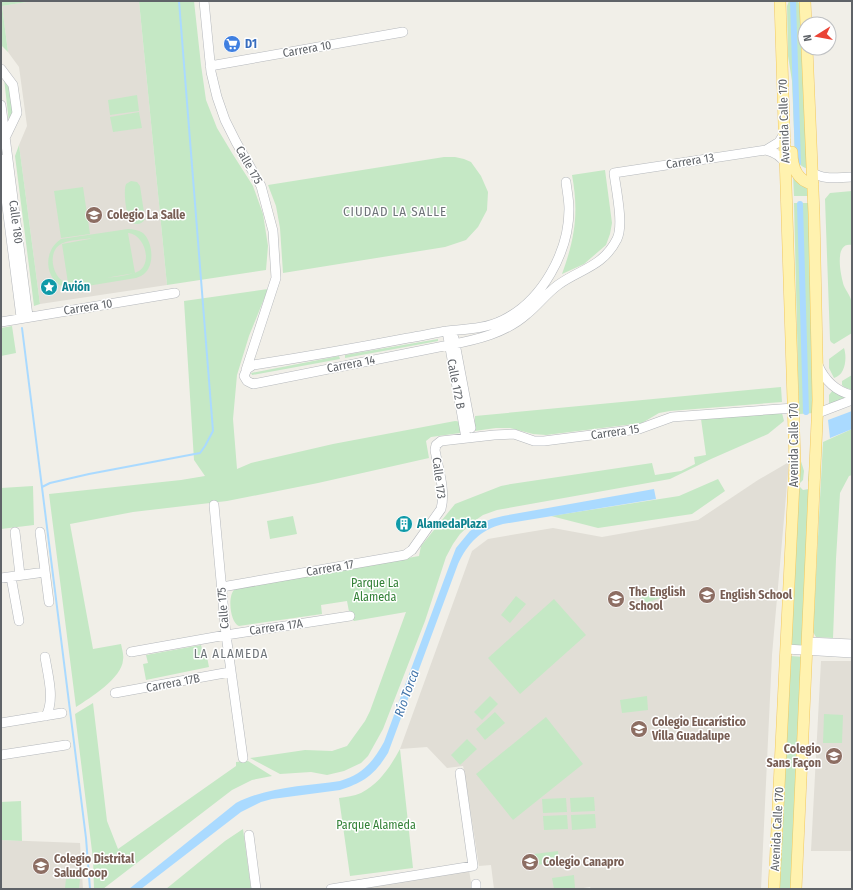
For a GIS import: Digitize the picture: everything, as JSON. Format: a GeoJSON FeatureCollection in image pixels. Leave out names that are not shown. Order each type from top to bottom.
{"type":"FeatureCollection","features":[{"type":"Feature","properties":{"kind":"main road","name":"Avenida Calle 170"},"geometry":{"type":"LineString","coordinates":[[774,889],[795,477],[781,3]]}},
{"type":"Feature","properties":{"kind":"main road"},"geometry":{"type":"LineString","coordinates":[[804,4],[805,16]]}},
{"type":"Feature","properties":{"kind":"main road","name":"Avenida Calle 170"},"geometry":{"type":"LineString","coordinates":[[796,889],[818,413],[813,184],[807,56]]}},
{"type":"Feature","properties":{"kind":"main road"},"geometry":{"type":"LineString","coordinates":[[783,80],[784,97],[790,125],[794,168],[802,179],[813,184]]}},
{"type":"Feature","properties":{"kind":"street","name":"Calle 175"},"geometry":{"type":"LineString","coordinates":[[204,1],[210,66],[217,97],[225,120],[261,186],[268,208],[274,239],[276,278],[244,376]]}},
{"type":"Feature","properties":{"kind":"street","name":"Carrera 10"},"geometry":{"type":"LineString","coordinates":[[210,66],[403,32]]}},
{"type":"Feature","properties":{"kind":"street"},"geometry":{"type":"LineString","coordinates":[[1,69],[14,85],[17,113],[5,138]]}},
{"type":"Feature","properties":{"kind":"street","name":"Calle 180"},"geometry":{"type":"LineString","coordinates":[[1,105],[25,317]]}},
{"type":"Feature","properties":{"kind":"street"},"geometry":{"type":"LineString","coordinates":[[766,150],[779,142],[784,132]]}},
{"type":"Feature","properties":{"kind":"street"},"geometry":{"type":"LineString","coordinates":[[766,150],[779,156],[786,164]]}},
{"type":"Feature","properties":{"kind":"street","name":"Carrera 13"},"geometry":{"type":"LineString","coordinates":[[558,285],[600,260],[618,238],[621,226],[614,173],[766,150]]}},
{"type":"Feature","properties":{"kind":"street","name":"Calle 180"},"geometry":{"type":"LineString","coordinates":[[1,159],[25,317]]}},
{"type":"Feature","properties":{"kind":"street"},"geometry":{"type":"LineString","coordinates":[[812,172],[818,176],[826,178],[852,177]]}},
{"type":"Feature","properties":{"kind":"street"},"geometry":{"type":"LineString","coordinates":[[244,376],[247,369],[253,365],[450,331],[480,328],[503,320],[525,305],[544,285],[558,262],[566,236],[569,209],[566,182]]}},
{"type":"Feature","properties":{"kind":"street"},"geometry":{"type":"LineString","coordinates":[[813,184],[852,183]]}},
{"type":"Feature","properties":{"kind":"street"},"geometry":{"type":"LineString","coordinates":[[538,291],[558,285]]}},
{"type":"Feature","properties":{"kind":"street","name":"Carrera 14"},"geometry":{"type":"LineString","coordinates":[[244,376],[247,381],[252,384],[482,338],[508,327],[526,316],[558,285]]}},
{"type":"Feature","properties":{"kind":"street","name":"Carrera 10"},"geometry":{"type":"LineString","coordinates":[[1,322],[176,293]]}},
{"type":"Feature","properties":{"kind":"street","name":"Calle 172 B"},"geometry":{"type":"LineString","coordinates":[[450,331],[469,437]]}},
{"type":"Feature","properties":{"kind":"street"},"geometry":{"type":"LineString","coordinates":[[818,365],[824,377],[832,386],[842,392],[852,395]]}},
{"type":"Feature","properties":{"kind":"street"},"geometry":{"type":"LineString","coordinates":[[818,413],[852,400]]}},
{"type":"Feature","properties":{"kind":"street","name":"Carrera 15"},"geometry":{"type":"LineString","coordinates":[[436,445],[441,441],[469,437],[514,434],[534,441],[544,441],[639,430],[672,417],[794,408]]}},
{"type":"Feature","properties":{"kind":"street","name":"Calle 173"},"geometry":{"type":"LineString","coordinates":[[425,530],[441,509],[443,502],[443,494],[435,450],[436,445]]}},
{"type":"Feature","properties":{"kind":"street","name":"Calle 175"},"geometry":{"type":"LineString","coordinates":[[214,505],[230,672],[243,758]]}},
{"type":"Feature","properties":{"kind":"street","name":"Carrera 17"},"geometry":{"type":"LineString","coordinates":[[222,587],[405,555],[412,550],[425,530]]}},
{"type":"Feature","properties":{"kind":"street"},"geometry":{"type":"LineString","coordinates":[[15,532],[15,576],[19,621]]}},
{"type":"Feature","properties":{"kind":"street"},"geometry":{"type":"LineString","coordinates":[[40,532],[49,602]]}},
{"type":"Feature","properties":{"kind":"street"},"geometry":{"type":"LineString","coordinates":[[1,578],[45,572]]}},
{"type":"Feature","properties":{"kind":"street","name":"Carrera 17A"},"geometry":{"type":"LineString","coordinates":[[130,652],[226,635],[350,616]]}},
{"type":"Feature","properties":{"kind":"street"},"geometry":{"type":"LineString","coordinates":[[786,649],[807,646],[852,644]]}},
{"type":"Feature","properties":{"kind":"street"},"geometry":{"type":"LineString","coordinates":[[807,646],[852,653]]}},
{"type":"Feature","properties":{"kind":"street"},"geometry":{"type":"LineString","coordinates":[[46,657],[51,697],[49,710],[46,716]]}},
{"type":"Feature","properties":{"kind":"street","name":"Carrera 17B"},"geometry":{"type":"LineString","coordinates":[[115,693],[230,672]]}},
{"type":"Feature","properties":{"kind":"street"},"geometry":{"type":"LineString","coordinates":[[1,723],[62,713]]}},
{"type":"Feature","properties":{"kind":"street"},"geometry":{"type":"LineString","coordinates":[[1,755],[66,745]]}},
{"type":"Feature","properties":{"kind":"street"},"geometry":{"type":"LineString","coordinates":[[330,889],[473,866],[460,773]]}},
{"type":"Feature","properties":{"kind":"street"},"geometry":{"type":"LineString","coordinates":[[249,835],[256,889]]}},
{"type":"Feature","properties":{"kind":"shaded area","name":"Colegio La Salle"},"geometry":{"type":"Polygon","coordinates":[[[33,1],[139,1],[167,285],[40,304],[19,145],[27,126],[19,67],[8,52],[2,6],[33,1]]]}},
{"type":"Feature","properties":{"kind":"shaded area"},"geometry":{"type":"Polygon","coordinates":[[[789,462],[772,655],[761,889],[591,889],[590,887],[577,889],[494,889],[491,865],[479,866],[463,766],[447,768],[427,747],[400,749],[472,551],[488,539],[553,528],[602,537],[698,520],[758,480],[789,462]]]}},
{"type":"Feature","properties":{"kind":"shaded area","name":"Colegio Sans Façon"},"geometry":{"type":"Polygon","coordinates":[[[821,661],[852,661],[852,851],[811,851],[821,661]]]}},
{"type":"Feature","properties":{"kind":"shaded area","name":"Colegio Distrital SaludCoop"},"geometry":{"type":"Polygon","coordinates":[[[1,840],[80,843],[83,889],[1,889],[1,840]]]}},
{"type":"Feature","properties":{"kind":"shaded area"},"geometry":{"type":"Polygon","coordinates":[[[469,870],[472,889],[353,889],[469,870]]]}},
{"type":"Feature","properties":{"kind":"green space"},"geometry":{"type":"Polygon","coordinates":[[[1,1],[33,1],[2,6],[8,52],[1,45],[1,1]]]}},
{"type":"Feature","properties":{"kind":"green space"},"geometry":{"type":"Polygon","coordinates":[[[139,1],[194,1],[206,100],[217,128],[253,186],[263,214],[268,246],[266,270],[167,285],[139,1]]]}},
{"type":"Feature","properties":{"kind":"green space"},"geometry":{"type":"Polygon","coordinates":[[[789,1],[798,1],[800,6],[800,16],[797,16],[797,56],[802,56],[810,169],[804,168],[800,165],[795,155],[792,81],[788,56],[787,6],[789,1]]]}},
{"type":"Feature","properties":{"kind":"green space"},"geometry":{"type":"Polygon","coordinates":[[[4,78],[11,86],[14,114],[9,123],[4,78]]]}},
{"type":"Feature","properties":{"kind":"green space"},"geometry":{"type":"Polygon","coordinates":[[[137,95],[139,111],[110,115],[108,100],[137,95]]]}},
{"type":"Feature","properties":{"kind":"green space"},"geometry":{"type":"Polygon","coordinates":[[[139,112],[142,128],[113,132],[110,117],[139,112]]]}},
{"type":"Feature","properties":{"kind":"green space"},"geometry":{"type":"Polygon","coordinates":[[[19,145],[40,304],[34,306],[15,156],[19,145]]]}},
{"type":"Feature","properties":{"kind":"green space"},"geometry":{"type":"Polygon","coordinates":[[[444,157],[455,157],[471,162],[481,176],[488,192],[487,210],[478,227],[466,240],[445,247],[283,273],[280,228],[276,206],[268,185],[444,157]]]}},
{"type":"Feature","properties":{"kind":"green space"},"geometry":{"type":"Polygon","coordinates":[[[605,170],[612,223],[606,245],[584,264],[562,274],[573,237],[575,201],[572,175],[605,170]]]}},
{"type":"Feature","properties":{"kind":"green space"},"geometry":{"type":"Polygon","coordinates":[[[793,175],[800,184],[807,188],[808,196],[794,196],[793,175]]]}},
{"type":"Feature","properties":{"kind":"green space"},"geometry":{"type":"Polygon","coordinates":[[[131,181],[137,182],[140,186],[145,219],[143,222],[138,224],[132,223],[130,220],[126,204],[125,187],[126,184],[131,181]]]}},
{"type":"Feature","properties":{"kind":"green space"},"geometry":{"type":"Polygon","coordinates":[[[83,187],[90,234],[61,238],[54,191],[83,187]]]}},
{"type":"Feature","properties":{"kind":"green space"},"geometry":{"type":"Polygon","coordinates":[[[852,191],[852,245],[846,245],[842,248],[840,254],[840,268],[845,288],[852,303],[852,333],[834,344],[830,340],[825,199],[830,193],[852,191]]]}},
{"type":"Feature","properties":{"kind":"green space"},"geometry":{"type":"Polygon","coordinates":[[[794,203],[808,203],[815,413],[799,414],[794,203]]]}},
{"type":"Feature","properties":{"kind":"green space"},"geometry":{"type":"Polygon","coordinates":[[[134,229],[143,233],[149,242],[151,248],[150,265],[144,274],[136,278],[69,289],[61,286],[55,281],[48,267],[50,252],[61,239],[134,229]],[[128,233],[135,273],[143,267],[146,255],[142,243],[134,235],[128,233]],[[95,238],[68,242],[61,244],[56,248],[53,266],[58,277],[68,283],[62,244],[95,238]],[[133,273],[99,279],[120,276],[133,273]]]}},
{"type":"Feature","properties":{"kind":"green space"},"geometry":{"type":"Polygon","coordinates":[[[268,289],[249,336],[237,375],[233,419],[237,469],[251,463],[333,444],[455,421],[473,423],[475,416],[781,387],[782,402],[670,411],[659,413],[642,423],[546,435],[533,434],[510,428],[496,428],[431,437],[426,441],[429,458],[318,483],[227,501],[133,512],[70,524],[93,649],[121,644],[123,656],[121,667],[117,674],[97,693],[76,707],[49,494],[181,480],[205,476],[194,460],[184,301],[268,289]]]}},
{"type":"Feature","properties":{"kind":"green space"},"geometry":{"type":"Polygon","coordinates":[[[12,326],[16,353],[1,356],[1,328],[12,326]]]}},
{"type":"Feature","properties":{"kind":"green space"},"geometry":{"type":"Polygon","coordinates":[[[438,339],[438,341],[345,358],[345,355],[438,339]]]}},
{"type":"Feature","properties":{"kind":"green space"},"geometry":{"type":"Polygon","coordinates":[[[844,348],[845,365],[841,373],[834,378],[829,368],[829,359],[844,348]]]}},
{"type":"Feature","properties":{"kind":"green space"},"geometry":{"type":"Polygon","coordinates":[[[339,356],[340,359],[252,375],[251,373],[339,356]]]}},
{"type":"Feature","properties":{"kind":"green space"},"geometry":{"type":"Polygon","coordinates":[[[852,375],[852,390],[844,387],[842,385],[842,381],[852,375]]]}},
{"type":"Feature","properties":{"kind":"green space"},"geometry":{"type":"Polygon","coordinates":[[[833,390],[846,398],[829,404],[829,395],[833,390]]]}},
{"type":"Feature","properties":{"kind":"green space","name":"Parque La Alameda"},"geometry":{"type":"Polygon","coordinates":[[[782,413],[784,421],[768,434],[670,479],[497,510],[483,515],[460,534],[446,557],[425,621],[383,729],[368,756],[361,763],[344,771],[327,775],[311,772],[280,774],[250,758],[305,750],[332,751],[347,746],[365,721],[370,711],[406,612],[354,621],[350,617],[347,601],[321,605],[322,614],[239,626],[233,620],[230,603],[235,589],[419,556],[421,546],[455,504],[501,486],[652,463],[655,475],[681,471],[695,464],[694,457],[706,455],[701,419],[782,413]]]}},
{"type":"Feature","properties":{"kind":"green space"},"geometry":{"type":"Polygon","coordinates":[[[852,429],[852,475],[849,476],[840,493],[833,638],[816,637],[813,632],[823,442],[852,429]]]}},
{"type":"Feature","properties":{"kind":"green space"},"geometry":{"type":"Polygon","coordinates":[[[800,458],[804,471],[803,480],[800,483],[800,487],[803,490],[809,489],[811,483],[804,646],[791,646],[800,458]]]}},
{"type":"Feature","properties":{"kind":"green space"},"geometry":{"type":"Polygon","coordinates":[[[812,458],[811,483],[808,481],[812,458]]]}},
{"type":"Feature","properties":{"kind":"green space"},"geometry":{"type":"Polygon","coordinates":[[[718,479],[725,491],[692,514],[598,528],[551,516],[679,496],[718,479]]]}},
{"type":"Feature","properties":{"kind":"green space"},"geometry":{"type":"Polygon","coordinates":[[[33,486],[34,525],[1,529],[1,488],[33,486]]]}},
{"type":"Feature","properties":{"kind":"green space"},"geometry":{"type":"Polygon","coordinates":[[[293,516],[297,534],[270,539],[267,521],[293,516]]]}},
{"type":"Feature","properties":{"kind":"green space"},"geometry":{"type":"Polygon","coordinates":[[[672,585],[675,592],[663,597],[660,590],[672,585]]]}},
{"type":"Feature","properties":{"kind":"green space"},"geometry":{"type":"Polygon","coordinates":[[[659,590],[662,597],[644,604],[641,597],[659,590]]]}},
{"type":"Feature","properties":{"kind":"green space"},"geometry":{"type":"Polygon","coordinates":[[[516,596],[526,604],[510,623],[501,615],[516,596]]]}},
{"type":"Feature","properties":{"kind":"green space"},"geometry":{"type":"Polygon","coordinates":[[[554,599],[586,635],[520,694],[488,658],[554,599]]]}},
{"type":"Feature","properties":{"kind":"green space"},"geometry":{"type":"Polygon","coordinates":[[[201,645],[203,653],[206,652],[209,667],[146,680],[143,664],[148,663],[146,655],[201,645]]]}},
{"type":"Feature","properties":{"kind":"green space"},"geometry":{"type":"Polygon","coordinates":[[[791,656],[803,657],[793,889],[779,889],[791,656]]]}},
{"type":"Feature","properties":{"kind":"green space"},"geometry":{"type":"Polygon","coordinates":[[[490,696],[498,704],[482,720],[474,712],[490,696]]]}},
{"type":"Feature","properties":{"kind":"green space"},"geometry":{"type":"Polygon","coordinates":[[[647,696],[648,710],[622,713],[620,700],[647,696]]]}},
{"type":"Feature","properties":{"kind":"green space"},"geometry":{"type":"Polygon","coordinates":[[[93,703],[107,821],[118,849],[236,766],[236,762],[248,761],[272,776],[252,780],[232,790],[103,889],[94,889],[93,859],[75,714],[93,703]]]}},
{"type":"Feature","properties":{"kind":"green space"},"geometry":{"type":"Polygon","coordinates":[[[495,712],[505,723],[485,740],[476,729],[495,712]]]}},
{"type":"Feature","properties":{"kind":"green space"},"geometry":{"type":"Polygon","coordinates":[[[824,714],[843,715],[842,743],[823,743],[824,714]]]}},
{"type":"Feature","properties":{"kind":"green space"},"geometry":{"type":"Polygon","coordinates":[[[546,717],[583,764],[513,820],[476,774],[546,717]]]}},
{"type":"Feature","properties":{"kind":"green space"},"geometry":{"type":"Polygon","coordinates":[[[467,739],[477,749],[460,765],[451,755],[467,739]]]}},
{"type":"Feature","properties":{"kind":"green space","name":"Parque Alameda"},"geometry":{"type":"Polygon","coordinates":[[[400,749],[413,868],[350,876],[339,798],[353,796],[368,789],[388,768],[400,749]]]}},
{"type":"Feature","properties":{"kind":"green space"},"geometry":{"type":"Polygon","coordinates":[[[594,797],[595,811],[571,812],[570,798],[594,797]]]}},
{"type":"Feature","properties":{"kind":"green space"},"geometry":{"type":"Polygon","coordinates":[[[566,798],[567,812],[543,813],[542,799],[566,798]]]}},
{"type":"Feature","properties":{"kind":"green space"},"geometry":{"type":"Polygon","coordinates":[[[21,801],[22,841],[1,840],[1,802],[21,801]]]}},
{"type":"Feature","properties":{"kind":"green space"},"geometry":{"type":"Polygon","coordinates":[[[595,814],[596,828],[572,830],[571,815],[595,814]]]}},
{"type":"Feature","properties":{"kind":"green space"},"geometry":{"type":"Polygon","coordinates":[[[567,815],[568,829],[544,830],[543,816],[567,815]]]}},
{"type":"Feature","properties":{"kind":"green space"},"geometry":{"type":"Polygon","coordinates":[[[243,829],[251,889],[166,889],[225,841],[243,829]]]}},
{"type":"Feature","properties":{"kind":"green space"},"geometry":{"type":"Polygon","coordinates":[[[558,851],[559,862],[536,865],[534,854],[558,851]]]}},
{"type":"Feature","properties":{"kind":"green space"},"geometry":{"type":"Polygon","coordinates":[[[574,875],[575,888],[554,889],[552,878],[574,875]]]}},
{"type":"Feature","properties":{"kind":"green space"},"geometry":{"type":"Polygon","coordinates":[[[66,879],[80,879],[79,889],[65,888],[66,879]]]}},
{"type":"Feature","properties":{"kind":"water"},"geometry":{"type":"Polygon","coordinates":[[[852,411],[852,429],[830,438],[828,420],[852,411]]]}},
{"type":"Feature","properties":{"kind":"water","name":"Río Torca"},"geometry":{"type":"Polygon","coordinates":[[[654,489],[656,499],[503,524],[481,534],[466,550],[458,564],[388,753],[379,767],[363,780],[340,790],[272,799],[261,802],[241,812],[141,889],[129,889],[236,803],[273,790],[340,781],[361,771],[376,756],[384,742],[456,548],[470,531],[491,519],[503,516],[654,489]]]}},
{"type":"Feature","properties":{"kind":"waterway"},"geometry":{"type":"LineString","coordinates":[[42,487],[50,483],[89,474],[200,453],[213,431],[179,1]]}},
{"type":"Feature","properties":{"kind":"waterway"},"geometry":{"type":"LineString","coordinates":[[793,1],[798,163]]}},
{"type":"Feature","properties":{"kind":"waterway"},"geometry":{"type":"LineString","coordinates":[[800,204],[806,412]]}},
{"type":"Feature","properties":{"kind":"waterway"},"geometry":{"type":"LineString","coordinates":[[22,328],[86,838],[90,889]]}},
{"type":"Feature","properties":{"kind":"place","name":"D1"},"geometry":{"type":"Point","coordinates":[232,44]}},
{"type":"Feature","properties":{"kind":"place","name":"Colegio La Salle"},"geometry":{"type":"Point","coordinates":[94,215]}},
{"type":"Feature","properties":{"kind":"place","name":"Avión"},"geometry":{"type":"Point","coordinates":[49,287]}},
{"type":"Feature","properties":{"kind":"place","name":"AlamedaPlaza"},"geometry":{"type":"Point","coordinates":[404,524]}},
{"type":"Feature","properties":{"kind":"place","name":"English School"},"geometry":{"type":"Point","coordinates":[707,595]}},
{"type":"Feature","properties":{"kind":"place","name":"The English School"},"geometry":{"type":"Point","coordinates":[616,599]}},
{"type":"Feature","properties":{"kind":"place","name":"Colegio Eucarístico Villa Guadalupe"},"geometry":{"type":"Point","coordinates":[639,729]}},
{"type":"Feature","properties":{"kind":"place","name":"Colegio Sans Façon"},"geometry":{"type":"Point","coordinates":[834,756]}},
{"type":"Feature","properties":{"kind":"place","name":"Colegio Canapro"},"geometry":{"type":"Point","coordinates":[530,862]}},
{"type":"Feature","properties":{"kind":"place","name":"Colegio Distrital SaludCoop"},"geometry":{"type":"Point","coordinates":[41,866]}},
{"type":"Feature","properties":{"kind":"district","name":"CIUDAD LA SALLE"},"geometry":{"type":"Point","coordinates":[395,211]}},
{"type":"Feature","properties":{"kind":"district","name":"LA ALAMEDA"},"geometry":{"type":"Point","coordinates":[231,653]}}]}
